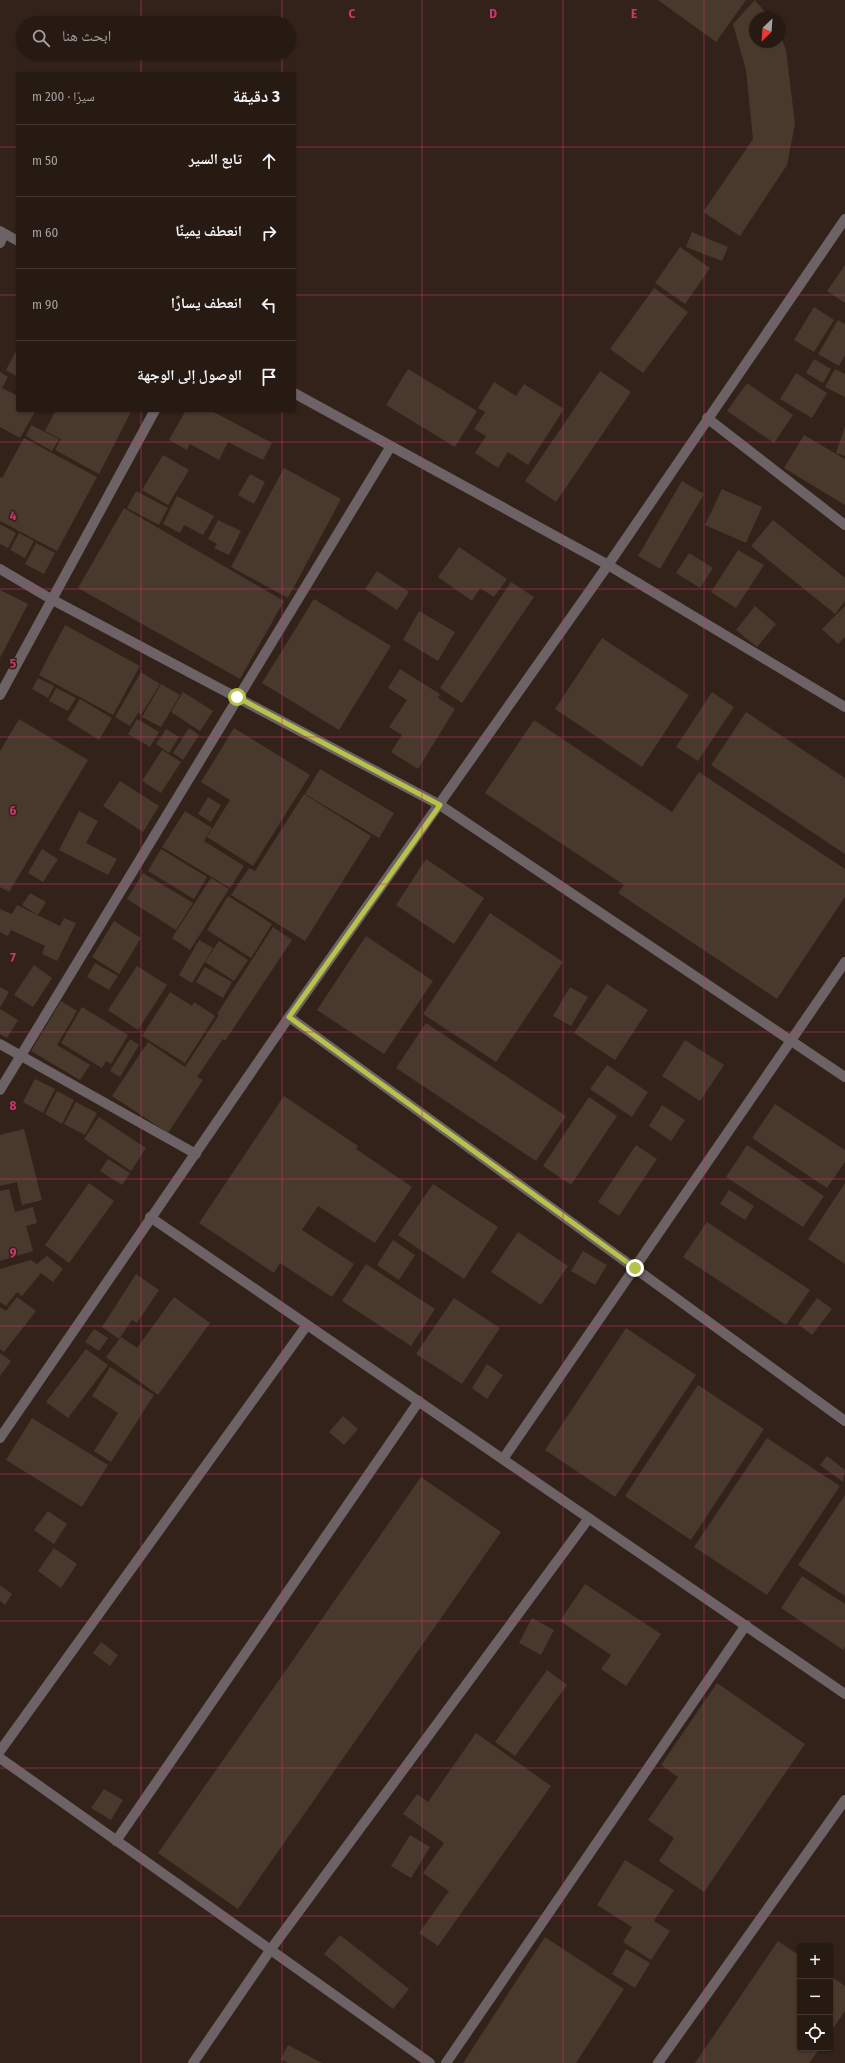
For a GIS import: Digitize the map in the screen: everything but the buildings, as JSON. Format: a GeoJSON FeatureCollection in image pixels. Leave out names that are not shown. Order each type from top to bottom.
{"type":"FeatureCollection","features":[{"type":"Feature","properties":{"kind":"street"},"geometry":{"type":"LineString","coordinates":[[0,1438],[289,1017],[608,565],[845,218]]}},
{"type":"Feature","properties":{"kind":"street"},"geometry":{"type":"LineString","coordinates":[[1,236],[16,240]]}},
{"type":"Feature","properties":{"kind":"street"},"geometry":{"type":"LineString","coordinates":[[296,394],[608,565],[845,707]]}},
{"type":"Feature","properties":{"kind":"street"},"geometry":{"type":"LineString","coordinates":[[0,695],[154,412]]}},
{"type":"Feature","properties":{"kind":"street"},"geometry":{"type":"LineString","coordinates":[[707,418],[845,525]]}},
{"type":"Feature","properties":{"kind":"street"},"geometry":{"type":"LineString","coordinates":[[0,1090],[237,697],[391,446]]}},
{"type":"Feature","properties":{"kind":"street"},"geometry":{"type":"LineString","coordinates":[[0,569],[51,599],[440,805],[845,1077]]}},
{"type":"Feature","properties":{"kind":"street"},"geometry":{"type":"LineString","coordinates":[[503,1459],[845,962]]}},
{"type":"Feature","properties":{"kind":"street"},"geometry":{"type":"LineString","coordinates":[[289,1017],[845,1421]]}},
{"type":"Feature","properties":{"kind":"street"},"geometry":{"type":"LineString","coordinates":[[0,1044],[196,1154]]}},
{"type":"Feature","properties":{"kind":"street"},"geometry":{"type":"LineString","coordinates":[[150,1218],[845,1694]]}},
{"type":"Feature","properties":{"kind":"street"},"geometry":{"type":"LineString","coordinates":[[0,1752],[306,1325]]}},
{"type":"Feature","properties":{"kind":"street"},"geometry":{"type":"LineString","coordinates":[[116,1841],[419,1401]]}},
{"type":"Feature","properties":{"kind":"street"},"geometry":{"type":"LineString","coordinates":[[193,2063],[271,1949],[589,1518]]}},
{"type":"Feature","properties":{"kind":"street"},"geometry":{"type":"LineString","coordinates":[[446,2063],[746,1625]]}},
{"type":"Feature","properties":{"kind":"street"},"geometry":{"type":"LineString","coordinates":[[0,1758],[430,2063]]}},
{"type":"Feature","properties":{"kind":"street"},"geometry":{"type":"LineString","coordinates":[[658,2063],[845,1800]]}},
{"type":"Feature","properties":{"kind":"route"},"geometry":{"type":"LineString","coordinates":[[237,697],[440,805],[289,1017],[635,1268]]}}]}
